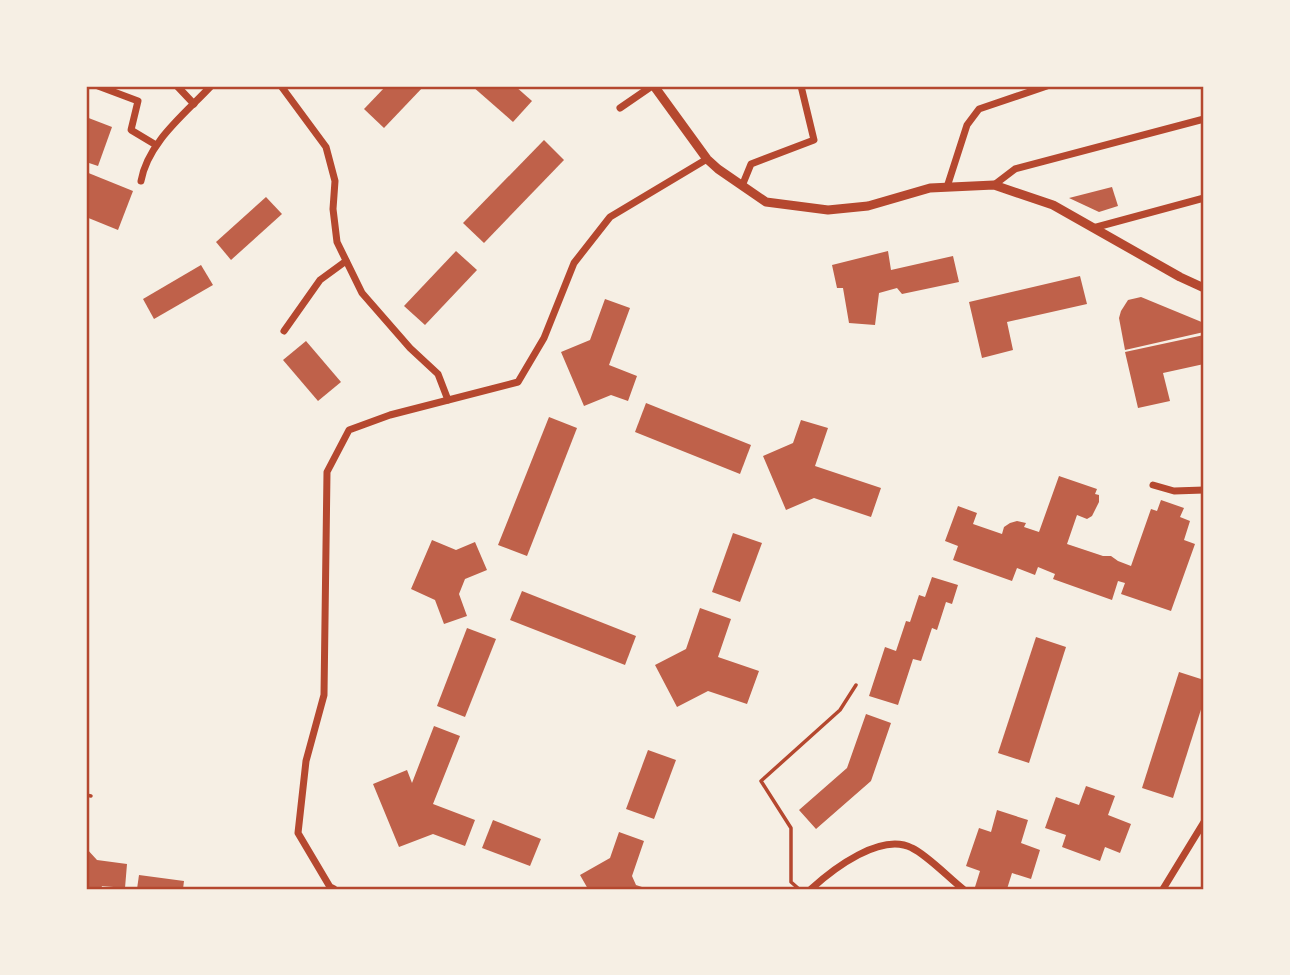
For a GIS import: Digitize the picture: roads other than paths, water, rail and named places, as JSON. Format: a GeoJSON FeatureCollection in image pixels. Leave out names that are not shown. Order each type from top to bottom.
{"type":"FeatureCollection","features":[{"type":"Feature","properties":{"kind":"street"},"geometry":{"type":"LineString","coordinates":[[98,86],[138,101],[131,130],[156,145]]}},
{"type":"Feature","properties":{"kind":"street"},"geometry":{"type":"LineString","coordinates":[[177,86],[194,104]]}},
{"type":"Feature","properties":{"kind":"street"},"geometry":{"type":"LineString","coordinates":[[141,181],[144,163],[156,145],[211,86]]}},
{"type":"Feature","properties":{"kind":"street"},"geometry":{"type":"LineString","coordinates":[[281,86],[326,147],[335,181],[333,209],[337,242],[362,293],[410,348],[438,374],[448,400]]}},
{"type":"Feature","properties":{"kind":"street"},"geometry":{"type":"LineString","coordinates":[[620,108],[653,86],[707,159],[766,202],[828,210],[868,206],[930,188],[994,185],[1053,205],[1203,285]]}},
{"type":"Feature","properties":{"kind":"street"},"geometry":{"type":"LineString","coordinates":[[742,186],[751,164],[814,140],[801,86]]}},
{"type":"Feature","properties":{"kind":"street"},"geometry":{"type":"LineString","coordinates":[[947,187],[967,125],[979,109],[1047,86]]}},
{"type":"Feature","properties":{"kind":"street"},"geometry":{"type":"LineString","coordinates":[[994,185],[1015,169],[1204,119]]}},
{"type":"Feature","properties":{"kind":"street"},"geometry":{"type":"LineString","coordinates":[[334,889],[330,887],[298,833],[306,761],[324,695],[327,472],[349,430],[390,415],[518,382],[544,338],[574,263],[610,217],[707,159]]}},
{"type":"Feature","properties":{"kind":"street"},"geometry":{"type":"LineString","coordinates":[[1093,228],[1204,198]]}},
{"type":"Feature","properties":{"kind":"street"},"geometry":{"type":"LineString","coordinates":[[284,331],[320,280],[346,261]]}},
{"type":"Feature","properties":{"kind":"street"},"geometry":{"type":"LineString","coordinates":[[1153,485],[1174,491],[1204,490]]}},
{"type":"Feature","properties":{"kind":"street"},"geometry":{"type":"LineString","coordinates":[[1163,889],[1204,822]]}},
{"type":"Feature","properties":{"kind":"street"},"geometry":{"type":"LineString","coordinates":[[811,889],[833,868],[885,843],[911,847],[963,889]]}},
{"type":"Feature","properties":{"kind":"lane"},"geometry":{"type":"LineString","coordinates":[[799,889],[791,882],[791,828],[761,782],[840,710],[856,685]]}},
{"type":"Feature","properties":{"kind":"lane"},"geometry":{"type":"LineString","coordinates":[[86,795],[92,796]]}}]}
